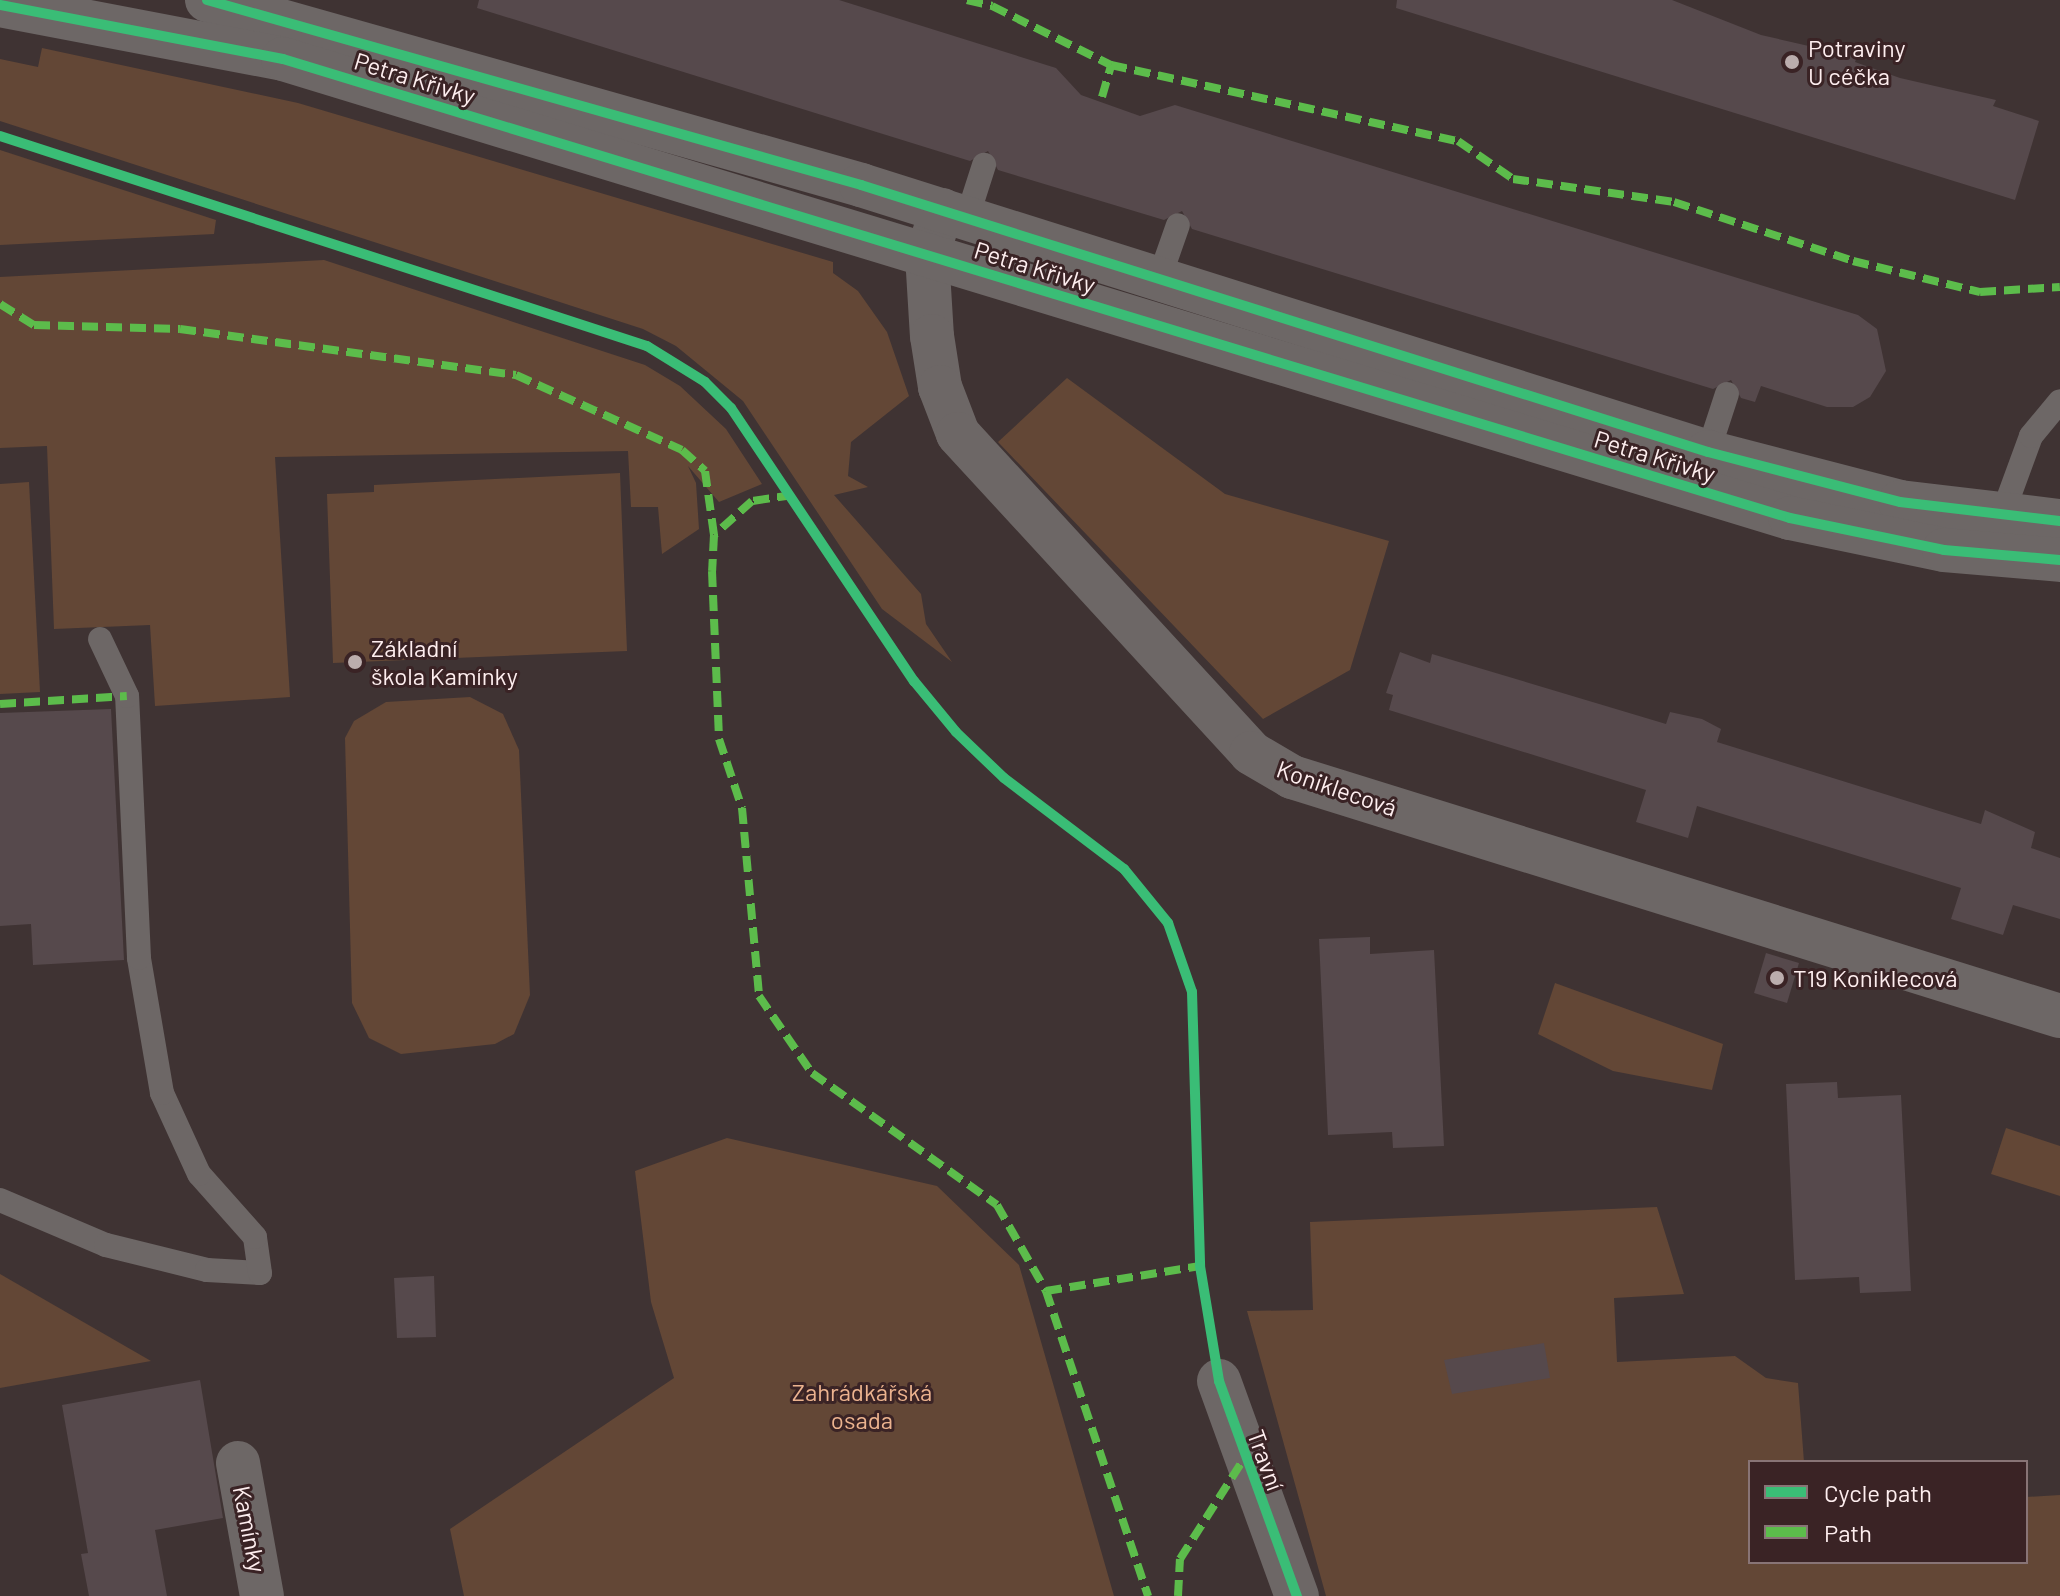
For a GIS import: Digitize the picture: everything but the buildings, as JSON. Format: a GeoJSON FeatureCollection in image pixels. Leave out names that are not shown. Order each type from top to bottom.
{"type":"FeatureCollection","features":[{"type":"Feature","properties":{"kind":"street","name":"Petra Křivky"},"geometry":{"type":"LineString","coordinates":[[207,0],[954,214],[1158,282],[1708,452],[1900,502],[2001,518],[2060,521]]}},
{"type":"Feature","properties":{"kind":"street","name":"Petra Křivky"},"geometry":{"type":"LineString","coordinates":[[0,5],[283,59],[1790,518],[1944,550],[2060,560]]}},
{"type":"Feature","properties":{"kind":"street","name":"Koniklecová"},"geometry":{"type":"LineString","coordinates":[[954,214],[927,255],[935,362],[958,434],[1251,753],[1292,777],[2060,1016]]}},
{"type":"Feature","properties":{"kind":"street","name":"Travní"},"geometry":{"type":"LineString","coordinates":[[1219,1381],[1297,1596]]}},
{"type":"Feature","properties":{"kind":"street","name":"Kamínky"},"geometry":{"type":"LineString","coordinates":[[238,1463],[262,1596]]}},
{"type":"Feature","properties":{"kind":"lane"},"geometry":{"type":"LineString","coordinates":[[954,214],[984,165]]}},
{"type":"Feature","properties":{"kind":"lane"},"geometry":{"type":"LineString","coordinates":[[1158,282],[1178,225]]}},
{"type":"Feature","properties":{"kind":"lane"},"geometry":{"type":"LineString","coordinates":[[1708,452],[1727,394]]}},
{"type":"Feature","properties":{"kind":"lane"},"geometry":{"type":"LineString","coordinates":[[2001,518],[2031,436],[2060,401]]}},
{"type":"Feature","properties":{"kind":"lane"},"geometry":{"type":"LineString","coordinates":[[0,1200],[106,1245],[207,1270],[260,1273],[255,1237],[199,1174],[162,1093],[139,958],[127,696],[100,639]]}},
{"type":"Feature","properties":{"kind":"green space"},"geometry":{"type":"Polygon","coordinates":[[[42,48],[298,103],[833,262],[833,273],[858,291],[887,332],[909,396],[851,442],[848,476],[868,487],[834,495],[921,594],[926,624],[952,662],[882,609],[743,401],[676,346],[643,329],[0,121],[0,59],[38,67],[42,48]]]}},
{"type":"Feature","properties":{"kind":"green space"},"geometry":{"type":"Polygon","coordinates":[[[0,150],[216,220],[214,234],[0,245],[0,150]]]}},
{"type":"Feature","properties":{"kind":"green space"},"geometry":{"type":"Polygon","coordinates":[[[324,260],[645,365],[680,386],[726,429],[762,484],[719,502],[688,466],[696,483],[699,529],[662,554],[658,507],[631,507],[628,451],[275,457],[290,697],[155,706],[150,625],[54,629],[47,446],[0,448],[0,277],[324,260]]]}},
{"type":"Feature","properties":{"kind":"green space"},"geometry":{"type":"Polygon","coordinates":[[[1067,378],[1225,494],[1389,541],[1350,670],[1263,719],[998,442],[1067,378]]]}},
{"type":"Feature","properties":{"kind":"green space"},"geometry":{"type":"Polygon","coordinates":[[[620,473],[627,651],[333,663],[327,494],[374,492],[374,485],[620,473]]]}},
{"type":"Feature","properties":{"kind":"green space"},"geometry":{"type":"Polygon","coordinates":[[[29,482],[40,692],[0,694],[0,484],[29,482]]]}},
{"type":"Feature","properties":{"kind":"green space"},"geometry":{"type":"Polygon","coordinates":[[[470,697],[503,714],[519,750],[530,995],[514,1034],[495,1044],[401,1054],[369,1038],[352,1003],[345,738],[354,721],[386,702],[470,697]]]}},
{"type":"Feature","properties":{"kind":"green space"},"geometry":{"type":"Polygon","coordinates":[[[1555,983],[1723,1044],[1712,1090],[1613,1071],[1538,1034],[1555,983]]]}},
{"type":"Feature","properties":{"kind":"green space"},"geometry":{"type":"Polygon","coordinates":[[[2006,1128],[2060,1146],[2060,1196],[1991,1174],[2006,1128]]]}},
{"type":"Feature","properties":{"kind":"green space","name":"Zahrádkářská osada"},"geometry":{"type":"Polygon","coordinates":[[[727,1138],[937,1186],[1019,1265],[1114,1596],[464,1596],[450,1529],[674,1378],[651,1302],[635,1171],[727,1138]]]}},
{"type":"Feature","properties":{"kind":"green space"},"geometry":{"type":"Polygon","coordinates":[[[1657,1207],[1684,1294],[1614,1298],[1617,1362],[1735,1356],[1766,1378],[1798,1383],[1804,1460],[1748,1460],[1748,1564],[2028,1564],[2028,1497],[2060,1495],[2060,1596],[1326,1596],[1247,1311],[1313,1310],[1310,1222],[1657,1207]]]}},
{"type":"Feature","properties":{"kind":"green space"},"geometry":{"type":"Polygon","coordinates":[[[0,1274],[151,1361],[0,1388],[0,1274]]]}},
{"type":"Feature","properties":{"kind":"marked path"},"geometry":{"type":"LineString","coordinates":[[967,0],[992,6],[1111,65],[1458,141],[1513,179],[1674,202],[1853,261],[1980,292],[2060,287]]}},
{"type":"Feature","properties":{"kind":"marked path"},"geometry":{"type":"LineString","coordinates":[[1102,97],[1111,65]]}},
{"type":"Feature","properties":{"kind":"marked path"},"geometry":{"type":"LineString","coordinates":[[0,304],[34,325],[180,329],[516,375],[682,450],[705,471],[714,535]]}},
{"type":"Feature","properties":{"kind":"marked path"},"geometry":{"type":"LineString","coordinates":[[793,495],[752,501],[714,535],[712,571],[719,739],[742,808],[759,996],[812,1073],[997,1205],[1046,1291],[1148,1596]]}},
{"type":"Feature","properties":{"kind":"marked path"},"geometry":{"type":"LineString","coordinates":[[0,704],[127,696]]}},
{"type":"Feature","properties":{"kind":"marked path"},"geometry":{"type":"LineString","coordinates":[[1046,1291],[1200,1266]]}},
{"type":"Feature","properties":{"kind":"marked path"},"geometry":{"type":"LineString","coordinates":[[1178,1596],[1180,1559],[1243,1460]]}},
{"type":"Feature","properties":{"kind":"cycle path"},"geometry":{"type":"LineString","coordinates":[[207,0],[861,185],[1708,452],[1900,502],[2060,521]]}},
{"type":"Feature","properties":{"kind":"cycle path"},"geometry":{"type":"LineString","coordinates":[[0,5],[283,59],[1790,518],[1944,550],[2060,560]]}},
{"type":"Feature","properties":{"kind":"cycle path"},"geometry":{"type":"LineString","coordinates":[[0,136],[647,346],[705,382],[731,408],[914,681],[956,732],[1004,778],[1124,869],[1168,923],[1192,992],[1200,1266],[1219,1381],[1297,1596]]}},
{"type":"Feature","properties":{"kind":"place","name":"Potraviny U céčka"},"geometry":{"type":"Point","coordinates":[1792,62]}},
{"type":"Feature","properties":{"kind":"place","name":"Základní škola Kamínky"},"geometry":{"type":"Point","coordinates":[355,662]}},
{"type":"Feature","properties":{"kind":"place","name":"T19 Koniklecová"},"geometry":{"type":"Point","coordinates":[1777,978]}}]}
